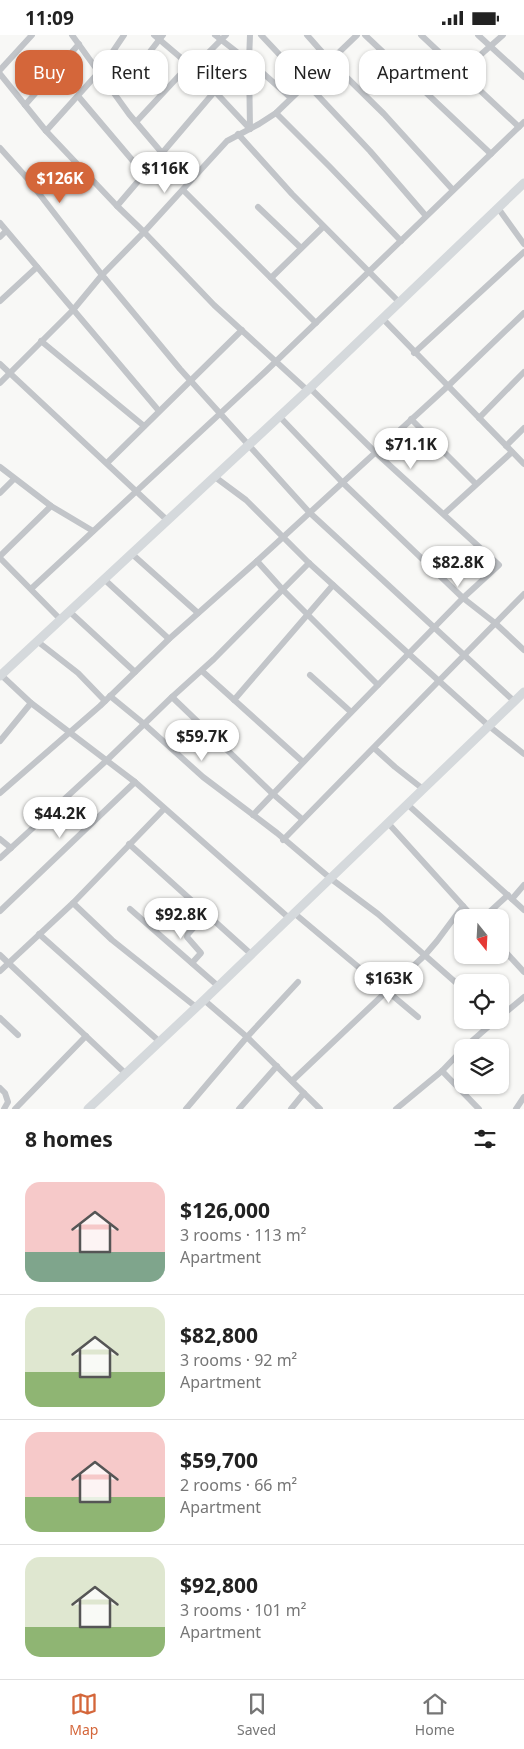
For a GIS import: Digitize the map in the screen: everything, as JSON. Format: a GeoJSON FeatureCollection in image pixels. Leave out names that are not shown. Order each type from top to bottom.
{"type":"FeatureCollection","features":[{"type":"Feature","properties":{"kind":"street"},"geometry":{"type":"LineString","coordinates":[[72,35],[93,64]]}},
{"type":"Feature","properties":{"kind":"street"},"geometry":{"type":"LineString","coordinates":[[114,50],[124,35]]}},
{"type":"Feature","properties":{"kind":"street"},"geometry":{"type":"LineString","coordinates":[[215,35],[234,50]]}},
{"type":"Feature","properties":{"kind":"street"},"geometry":{"type":"LineString","coordinates":[[209,50],[226,35]]}},
{"type":"Feature","properties":{"kind":"street"},"geometry":{"type":"LineString","coordinates":[[249,50],[250,35]]}},
{"type":"Feature","properties":{"kind":"street"},"geometry":{"type":"LineString","coordinates":[[261,35],[275,50]]}},
{"type":"Feature","properties":{"kind":"street"},"geometry":{"type":"LineString","coordinates":[[307,35],[320,50]]}},
{"type":"Feature","properties":{"kind":"street"},"geometry":{"type":"LineString","coordinates":[[341,50],[357,35]]}},
{"type":"Feature","properties":{"kind":"street"},"geometry":{"type":"LineString","coordinates":[[365,35],[491,154]]}},
{"type":"Feature","properties":{"kind":"street"},"geometry":{"type":"LineString","coordinates":[[422,35],[438,50]]}},
{"type":"Feature","properties":{"kind":"street"},"geometry":{"type":"LineString","coordinates":[[478,35],[524,77]]}},
{"type":"Feature","properties":{"kind":"street"},"geometry":{"type":"LineString","coordinates":[[486,50],[503,35]]}},
{"type":"Feature","properties":{"kind":"street"},"geometry":{"type":"LineString","coordinates":[[0,70],[30,36]]}},
{"type":"Feature","properties":{"kind":"street"},"geometry":{"type":"LineString","coordinates":[[149,50],[158,37],[178,55]]}},
{"type":"Feature","properties":{"kind":"street"},"geometry":{"type":"LineString","coordinates":[[25,105],[79,44]]}},
{"type":"Feature","properties":{"kind":"street"},"geometry":{"type":"LineString","coordinates":[[0,74],[46,131],[214,305],[499,565],[463,598],[253,815]]}},
{"type":"Feature","properties":{"kind":"street"},"geometry":{"type":"LineString","coordinates":[[265,75],[291,98]]}},
{"type":"Feature","properties":{"kind":"street"},"geometry":{"type":"LineString","coordinates":[[83,90],[93,79]]}},
{"type":"Feature","properties":{"kind":"street"},"geometry":{"type":"LineString","coordinates":[[136,122],[178,80]]}},
{"type":"Feature","properties":{"kind":"street"},"geometry":{"type":"LineString","coordinates":[[349,80],[384,114],[453,190]]}},
{"type":"Feature","properties":{"kind":"street"},"geometry":{"type":"LineString","coordinates":[[32,589],[220,415],[522,125],[486,94]]}},
{"type":"Feature","properties":{"kind":"street"},"geometry":{"type":"LineString","coordinates":[[46,131],[78,95],[144,174]]}},
{"type":"Feature","properties":{"kind":"street"},"geometry":{"type":"LineString","coordinates":[[116,95],[162,153]]}},
{"type":"Feature","properties":{"kind":"street"},"geometry":{"type":"LineString","coordinates":[[117,206],[212,95]]}},
{"type":"Feature","properties":{"kind":"street"},"geometry":{"type":"LineString","coordinates":[[219,95],[250,129]]}},
{"type":"Feature","properties":{"kind":"street"},"geometry":{"type":"LineString","coordinates":[[250,95],[250,129]]}},
{"type":"Feature","properties":{"kind":"street"},"geometry":{"type":"LineString","coordinates":[[0,383],[72,309],[227,141],[276,113],[294,95]]}},
{"type":"Feature","properties":{"kind":"street"},"geometry":{"type":"LineString","coordinates":[[317,95],[370,151],[426,216]]}},
{"type":"Feature","properties":{"kind":"street"},"geometry":{"type":"LineString","coordinates":[[276,113],[401,241]]}},
{"type":"Feature","properties":{"kind":"street"},"geometry":{"type":"LineString","coordinates":[[238,134],[323,227],[399,302]]}},
{"type":"Feature","properties":{"kind":"street"},"geometry":{"type":"LineString","coordinates":[[0,148],[27,178],[102,275],[190,380],[309,512],[514,701]]}},
{"type":"Feature","properties":{"kind":"street"},"geometry":{"type":"LineString","coordinates":[[418,1017],[291,915],[164,809],[135,782],[31,703],[0,675],[215,477],[524,183]]}},
{"type":"Feature","properties":{"kind":"street"},"geometry":{"type":"LineString","coordinates":[[182,190],[316,323]]}},
{"type":"Feature","properties":{"kind":"street"},"geometry":{"type":"LineString","coordinates":[[258,207],[301,248]]}},
{"type":"Feature","properties":{"kind":"street"},"geometry":{"type":"LineString","coordinates":[[498,208],[524,245]]}},
{"type":"Feature","properties":{"kind":"street"},"geometry":{"type":"LineString","coordinates":[[0,223],[160,411]]}},
{"type":"Feature","properties":{"kind":"street"},"geometry":{"type":"LineString","coordinates":[[271,278],[323,227]]}},
{"type":"Feature","properties":{"kind":"street"},"geometry":{"type":"LineString","coordinates":[[0,237],[6,231]]}},
{"type":"Feature","properties":{"kind":"street"},"geometry":{"type":"LineString","coordinates":[[414,353],[524,252]]}},
{"type":"Feature","properties":{"kind":"street"},"geometry":{"type":"LineString","coordinates":[[0,301],[37,267]]}},
{"type":"Feature","properties":{"kind":"street"},"geometry":{"type":"LineString","coordinates":[[0,793],[107,699],[169,639],[448,386],[524,313]]}},
{"type":"Feature","properties":{"kind":"street"},"geometry":{"type":"LineString","coordinates":[[383,319],[524,464]]}},
{"type":"Feature","properties":{"kind":"street"},"geometry":{"type":"LineString","coordinates":[[107,463],[242,330]]}},
{"type":"Feature","properties":{"kind":"street"},"geometry":{"type":"LineString","coordinates":[[41,341],[144,426]]}},
{"type":"Feature","properties":{"kind":"street"},"geometry":{"type":"LineString","coordinates":[[0,364],[168,521]]}},
{"type":"Feature","properties":{"kind":"street"},"geometry":{"type":"LineString","coordinates":[[479,418],[524,372]]}},
{"type":"Feature","properties":{"kind":"street"},"geometry":{"type":"LineString","coordinates":[[279,416],[342,482],[463,598],[495,623],[524,651]]}},
{"type":"Feature","properties":{"kind":"street"},"geometry":{"type":"LineString","coordinates":[[411,419],[476,485]]}},
{"type":"Feature","properties":{"kind":"street"},"geometry":{"type":"LineString","coordinates":[[506,446],[524,427]]}},
{"type":"Feature","properties":{"kind":"street"},"geometry":{"type":"LineString","coordinates":[[444,514],[512,452]]}},
{"type":"Feature","properties":{"kind":"street"},"geometry":{"type":"LineString","coordinates":[[0,467],[51,506],[93,531]]}},
{"type":"Feature","properties":{"kind":"street"},"geometry":{"type":"LineString","coordinates":[[215,477],[246,500],[309,563],[438,681],[524,754]]}},
{"type":"Feature","properties":{"kind":"street"},"geometry":{"type":"LineString","coordinates":[[0,493],[14,479]]}},
{"type":"Feature","properties":{"kind":"street"},"geometry":{"type":"LineString","coordinates":[[51,506],[0,557],[61,620]]}},
{"type":"Feature","properties":{"kind":"street"},"geometry":{"type":"LineString","coordinates":[[132,554],[198,613]]}},
{"type":"Feature","properties":{"kind":"street"},"geometry":{"type":"LineString","coordinates":[[257,561],[283,590],[378,685]]}},
{"type":"Feature","properties":{"kind":"street"},"geometry":{"type":"LineString","coordinates":[[0,858],[107,761],[144,723],[202,671],[309,563]]}},
{"type":"Feature","properties":{"kind":"street"},"geometry":{"type":"LineString","coordinates":[[105,579],[169,639]]}},
{"type":"Feature","properties":{"kind":"street"},"geometry":{"type":"LineString","coordinates":[[234,700],[333,585]]}},
{"type":"Feature","properties":{"kind":"street"},"geometry":{"type":"LineString","coordinates":[[283,839],[524,594]]}},
{"type":"Feature","properties":{"kind":"street"},"geometry":{"type":"LineString","coordinates":[[70,612],[134,672]]}},
{"type":"Feature","properties":{"kind":"street"},"geometry":{"type":"LineString","coordinates":[[37,641],[78,673],[107,699],[144,723],[203,777],[378,914],[454,981]]}},
{"type":"Feature","properties":{"kind":"street"},"geometry":{"type":"LineString","coordinates":[[202,671],[303,762]]}},
{"type":"Feature","properties":{"kind":"street"},"geometry":{"type":"LineString","coordinates":[[310,675],[351,712]]}},
{"type":"Feature","properties":{"kind":"street"},"geometry":{"type":"LineString","coordinates":[[88,1109],[218,987],[524,692]]}},
{"type":"Feature","properties":{"kind":"street"},"geometry":{"type":"LineString","coordinates":[[172,697],[273,794],[302,819]]}},
{"type":"Feature","properties":{"kind":"street"},"geometry":{"type":"LineString","coordinates":[[0,741],[31,703]]}},
{"type":"Feature","properties":{"kind":"street"},"geometry":{"type":"LineString","coordinates":[[374,747],[395,767],[423,789]]}},
{"type":"Feature","properties":{"kind":"street"},"geometry":{"type":"LineString","coordinates":[[0,911],[135,782]]}},
{"type":"Feature","properties":{"kind":"street"},"geometry":{"type":"LineString","coordinates":[[407,804],[524,911]]}},
{"type":"Feature","properties":{"kind":"street"},"geometry":{"type":"LineString","coordinates":[[0,971],[73,903],[164,809]]}},
{"type":"Feature","properties":{"kind":"street"},"geometry":{"type":"LineString","coordinates":[[388,823],[466,909]]}},
{"type":"Feature","properties":{"kind":"street"},"geometry":{"type":"LineString","coordinates":[[0,839],[11,848]]}},
{"type":"Feature","properties":{"kind":"street"},"geometry":{"type":"LineString","coordinates":[[129,844],[251,954]]}},
{"type":"Feature","properties":{"kind":"street"},"geometry":{"type":"LineString","coordinates":[[494,909],[524,885]]}},
{"type":"Feature","properties":{"kind":"street"},"geometry":{"type":"LineString","coordinates":[[73,903],[112,940],[196,1007]]}},
{"type":"Feature","properties":{"kind":"street"},"geometry":{"type":"LineString","coordinates":[[292,1081],[425,955],[463,906]]}},
{"type":"Feature","properties":{"kind":"street"},"geometry":{"type":"LineString","coordinates":[[130,909],[218,987]]}},
{"type":"Feature","properties":{"kind":"street"},"geometry":{"type":"LineString","coordinates":[[192,963],[201,953],[187,937],[207,913]]}},
{"type":"Feature","properties":{"kind":"street"},"geometry":{"type":"LineString","coordinates":[[39,934],[160,1042]]}},
{"type":"Feature","properties":{"kind":"street"},"geometry":{"type":"LineString","coordinates":[[0,955],[126,1074]]}},
{"type":"Feature","properties":{"kind":"street"},"geometry":{"type":"LineString","coordinates":[[509,955],[524,971]]}},
{"type":"Feature","properties":{"kind":"street"},"geometry":{"type":"LineString","coordinates":[[186,1109],[247,1037],[298,982]]}},
{"type":"Feature","properties":{"kind":"street"},"geometry":{"type":"LineString","coordinates":[[509,1010],[524,997]]}},
{"type":"Feature","properties":{"kind":"street"},"geometry":{"type":"LineString","coordinates":[[204,1000],[247,1037],[320,1109]]}},
{"type":"Feature","properties":{"kind":"street"},"geometry":{"type":"LineString","coordinates":[[0,1018],[18,1035]]}},
{"type":"Feature","properties":{"kind":"street"},"geometry":{"type":"LineString","coordinates":[[475,1039],[486,1029]]}},
{"type":"Feature","properties":{"kind":"street"},"geometry":{"type":"LineString","coordinates":[[15,1109],[86,1036]]}},
{"type":"Feature","properties":{"kind":"street"},"geometry":{"type":"LineString","coordinates":[[396,1109],[454,1059]]}},
{"type":"Feature","properties":{"kind":"street"},"geometry":{"type":"LineString","coordinates":[[239,1109],[276,1066]]}},
{"type":"Feature","properties":{"kind":"street"},"geometry":{"type":"LineString","coordinates":[[442,1071],[479,1109]]}},
{"type":"Feature","properties":{"kind":"street"},"geometry":{"type":"LineString","coordinates":[[0,1088],[5,1093],[8,1102],[4,1109]]}},
{"type":"Feature","properties":{"kind":"street"},"geometry":{"type":"LineString","coordinates":[[291,1109],[304,1093]]}},
{"type":"Feature","properties":{"kind":"street"},"geometry":{"type":"LineString","coordinates":[[516,1109],[524,1097]]}}]}
